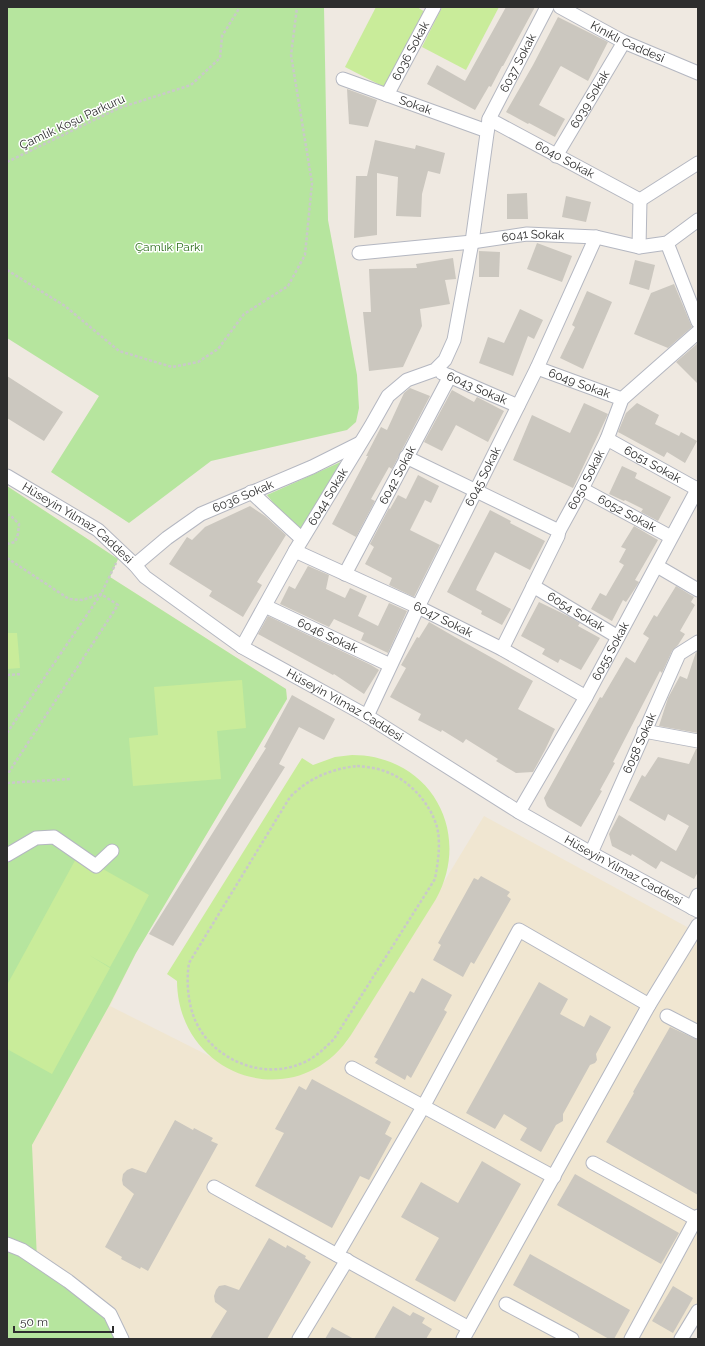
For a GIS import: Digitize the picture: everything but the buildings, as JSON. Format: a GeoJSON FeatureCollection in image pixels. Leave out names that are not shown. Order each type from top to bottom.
{"type":"FeatureCollection","features":[{"type":"Feature","properties":{"kind":"street","name":"6036 Sokak"},"geometry":{"type":"LineString","coordinates":[[387,95],[434,7]]}},
{"type":"Feature","properties":{"kind":"street","name":"6037 Sokak"},"geometry":{"type":"LineString","coordinates":[[472,242],[488,125],[547,7]]}},
{"type":"Feature","properties":{"kind":"street","name":"Kınıklı Caddesi"},"geometry":{"type":"LineString","coordinates":[[560,7],[571,10],[624,42],[698,73]]}},
{"type":"Feature","properties":{"kind":"street","name":"6039 Sokak"},"geometry":{"type":"LineString","coordinates":[[556,156],[624,42]]}},
{"type":"Feature","properties":{"kind":"street","name":"Sokak"},"geometry":{"type":"LineString","coordinates":[[343,79],[387,95],[488,125]]}},
{"type":"Feature","properties":{"kind":"street","name":"6040 Sokak"},"geometry":{"type":"LineString","coordinates":[[488,125],[556,156],[640,200]]}},
{"type":"Feature","properties":{"kind":"street"},"geometry":{"type":"LineString","coordinates":[[639,247],[640,200],[698,163]]}},
{"type":"Feature","properties":{"kind":"street","name":"6041 Sokak"},"geometry":{"type":"LineString","coordinates":[[360,253],[472,242],[527,234],[596,237],[639,247],[667,243],[698,220]]}},
{"type":"Feature","properties":{"kind":"street","name":"6045 Sokak"},"geometry":{"type":"LineString","coordinates":[[367,716],[418,607],[537,368],[596,237]]}},
{"type":"Feature","properties":{"kind":"street"},"geometry":{"type":"LineString","coordinates":[[435,370],[445,360],[454,340],[472,242]]}},
{"type":"Feature","properties":{"kind":"street"},"geometry":{"type":"LineString","coordinates":[[667,243],[698,322]]}},
{"type":"Feature","properties":{"kind":"street","name":"6050 Sokak"},"geometry":{"type":"LineString","coordinates":[[502,649],[558,536],[559,531],[582,490],[607,439],[622,399],[698,332]]}},
{"type":"Feature","properties":{"kind":"street","name":"6049 Sokak"},"geometry":{"type":"LineString","coordinates":[[537,368],[622,399]]}},
{"type":"Feature","properties":{"kind":"street","name":"6043 Sokak"},"geometry":{"type":"LineString","coordinates":[[435,370],[518,406]]}},
{"type":"Feature","properties":{"kind":"street","name":"6044 Sokak"},"geometry":{"type":"LineString","coordinates":[[242,647],[295,551],[388,396],[407,380],[435,370]]}},
{"type":"Feature","properties":{"kind":"street","name":"6042 Sokak"},"geometry":{"type":"LineString","coordinates":[[344,574],[450,376]]}},
{"type":"Feature","properties":{"kind":"street","name":"6051 Sokak"},"geometry":{"type":"LineString","coordinates":[[607,439],[698,488]]}},
{"type":"Feature","properties":{"kind":"street","name":"6036 Sokak"},"geometry":{"type":"LineString","coordinates":[[130,561],[167,538],[201,514],[312,467],[360,443]]}},
{"type":"Feature","properties":{"kind":"street"},"geometry":{"type":"LineString","coordinates":[[406,457],[559,531]]}},
{"type":"Feature","properties":{"kind":"street","name":"Hüseyin Yılmaz Caddesi"},"geometry":{"type":"LineString","coordinates":[[7,476],[98,530],[145,577],[242,647],[367,716],[519,812],[695,909]]}},
{"type":"Feature","properties":{"kind":"street","name":"6055 Sokak"},"geometry":{"type":"LineString","coordinates":[[519,812],[586,697],[698,488]]}},
{"type":"Feature","properties":{"kind":"street","name":"6052 Sokak"},"geometry":{"type":"LineString","coordinates":[[582,490],[671,537]]}},
{"type":"Feature","properties":{"kind":"street"},"geometry":{"type":"LineString","coordinates":[[251,492],[302,539]]}},
{"type":"Feature","properties":{"kind":"street","name":"6047 Sokak"},"geometry":{"type":"LineString","coordinates":[[295,551],[418,607],[502,649],[586,697]]}},
{"type":"Feature","properties":{"kind":"street"},"geometry":{"type":"LineString","coordinates":[[657,566],[698,590]]}},
{"type":"Feature","properties":{"kind":"street","name":"6054 Sokak"},"geometry":{"type":"LineString","coordinates":[[533,586],[618,637]]}},
{"type":"Feature","properties":{"kind":"street","name":"6046 Sokak"},"geometry":{"type":"LineString","coordinates":[[265,606],[390,665]]}},
{"type":"Feature","properties":{"kind":"street","name":"6058 Sokak"},"geometry":{"type":"LineString","coordinates":[[591,853],[679,654],[698,642]]}},
{"type":"Feature","properties":{"kind":"street"},"geometry":{"type":"LineString","coordinates":[[644,731],[698,741]]}},
{"type":"Feature","properties":{"kind":"street"},"geometry":{"type":"LineString","coordinates":[[7,855],[36,838],[54,837],[96,866],[112,850]]}},
{"type":"Feature","properties":{"kind":"street"},"geometry":{"type":"LineString","coordinates":[[695,909],[698,895]]}},
{"type":"Feature","properties":{"kind":"street"},"geometry":{"type":"LineString","coordinates":[[214,1187],[342,1258],[466,1333],[649,1005],[698,926]]}},
{"type":"Feature","properties":{"kind":"street"},"geometry":{"type":"LineString","coordinates":[[299,1339],[519,930],[649,1005]]}},
{"type":"Feature","properties":{"kind":"street"},"geometry":{"type":"LineString","coordinates":[[667,1016],[698,1032]]}},
{"type":"Feature","properties":{"kind":"street"},"geometry":{"type":"LineString","coordinates":[[352,1068],[554,1177]]}},
{"type":"Feature","properties":{"kind":"street"},"geometry":{"type":"LineString","coordinates":[[593,1163],[697,1218],[631,1339]]}},
{"type":"Feature","properties":{"kind":"street"},"geometry":{"type":"LineString","coordinates":[[7,1244],[22,1250],[62,1277],[110,1314],[122,1339]]}},
{"type":"Feature","properties":{"kind":"street"},"geometry":{"type":"LineString","coordinates":[[506,1304],[572,1339]]}},
{"type":"Feature","properties":{"kind":"street"},"geometry":{"type":"LineString","coordinates":[[681,1339],[698,1311]]}},
{"type":"Feature","properties":{"kind":"path","name":"Çamlık Koşu Parkuru"},"geometry":{"type":"LineString","coordinates":[[7,162],[119,108],[190,85],[220,58],[222,36],[240,7]]}},
{"type":"Feature","properties":{"kind":"path"},"geometry":{"type":"LineString","coordinates":[[7,270],[65,306],[119,351],[172,367],[198,362],[218,349],[244,314],[288,286],[305,255],[312,183],[291,55],[297,7]]}},
{"type":"Feature","properties":{"kind":"path"},"geometry":{"type":"LineString","coordinates":[[7,514],[19,524],[15,542],[7,544]]}},
{"type":"Feature","properties":{"kind":"path"},"geometry":{"type":"LineString","coordinates":[[7,558],[69,599],[82,600],[101,594]]}},
{"type":"Feature","properties":{"kind":"path"},"geometry":{"type":"LineString","coordinates":[[7,733],[101,594],[118,559],[130,561]]}},
{"type":"Feature","properties":{"kind":"path"},"geometry":{"type":"LineString","coordinates":[[7,775],[118,605],[101,594]]}},
{"type":"Feature","properties":{"kind":"path"},"geometry":{"type":"LineString","coordinates":[[7,675],[22,674]]}},
{"type":"Feature","properties":{"kind":"path"},"geometry":{"type":"LineString","coordinates":[[357,766],[386,771],[403,780],[420,796],[425,803],[437,828],[439,852],[435,879],[334,1040],[317,1056],[301,1064],[287,1068],[261,1069],[228,1057],[205,1037],[197,1024],[191,1008],[188,986],[188,969],[189,963],[290,797],[308,781],[331,771],[357,766]]}},
{"type":"Feature","properties":{"kind":"path"},"geometry":{"type":"LineString","coordinates":[[7,783],[70,780]]}},
{"type":"Feature","properties":{"kind":"shaded area"},"geometry":{"type":"Polygon","coordinates":[[[7,486],[118,559],[110,577],[286,689],[287,699],[136,953],[110,1006],[251,1077],[346,1043],[484,816],[698,933],[698,1312],[681,1339],[7,1339],[7,486]]]}},
{"type":"Feature","properties":{"kind":"green space","name":"Çamlık Parkı"},"geometry":{"type":"Polygon","coordinates":[[[7,7],[324,7],[328,220],[357,375],[359,408],[356,422],[347,430],[211,461],[129,523],[51,472],[99,396],[7,338],[7,7]]]}},
{"type":"Feature","properties":{"kind":"green space"},"geometry":{"type":"Polygon","coordinates":[[[376,7],[417,7],[425,12],[386,88],[345,67],[376,7]]]}},
{"type":"Feature","properties":{"kind":"green space"},"geometry":{"type":"Polygon","coordinates":[[[442,7],[499,7],[466,70],[422,47],[442,7]]]}},
{"type":"Feature","properties":{"kind":"green space"},"geometry":{"type":"Polygon","coordinates":[[[343,461],[302,539],[267,495],[343,461]]]}},
{"type":"Feature","properties":{"kind":"green space"},"geometry":{"type":"Polygon","coordinates":[[[7,486],[118,559],[110,577],[286,689],[287,699],[136,953],[109,1006],[32,1145],[37,1260],[103,1308],[120,1339],[7,1339],[7,486]]]}},
{"type":"Feature","properties":{"kind":"green space"},"geometry":{"type":"Polygon","coordinates":[[[7,633],[17,633],[20,668],[7,669],[7,633]]]}},
{"type":"Feature","properties":{"kind":"green space"},"geometry":{"type":"Polygon","coordinates":[[[242,680],[246,728],[217,731],[221,779],[133,786],[129,738],[158,735],[154,687],[242,680]]]}},
{"type":"Feature","properties":{"kind":"green space"},"geometry":{"type":"Polygon","coordinates":[[[352,755],[380,758],[403,768],[423,783],[437,802],[446,824],[449,848],[446,874],[436,899],[351,1035],[328,1060],[301,1075],[272,1080],[244,1075],[218,1062],[197,1042],[183,1015],[177,981],[167,974],[302,758],[313,765],[335,757],[352,755]]]}},
{"type":"Feature","properties":{"kind":"green space"},"geometry":{"type":"Polygon","coordinates":[[[78,855],[149,895],[110,967],[89,955],[110,968],[52,1074],[7,1049],[7,985],[78,855]]]}}]}
